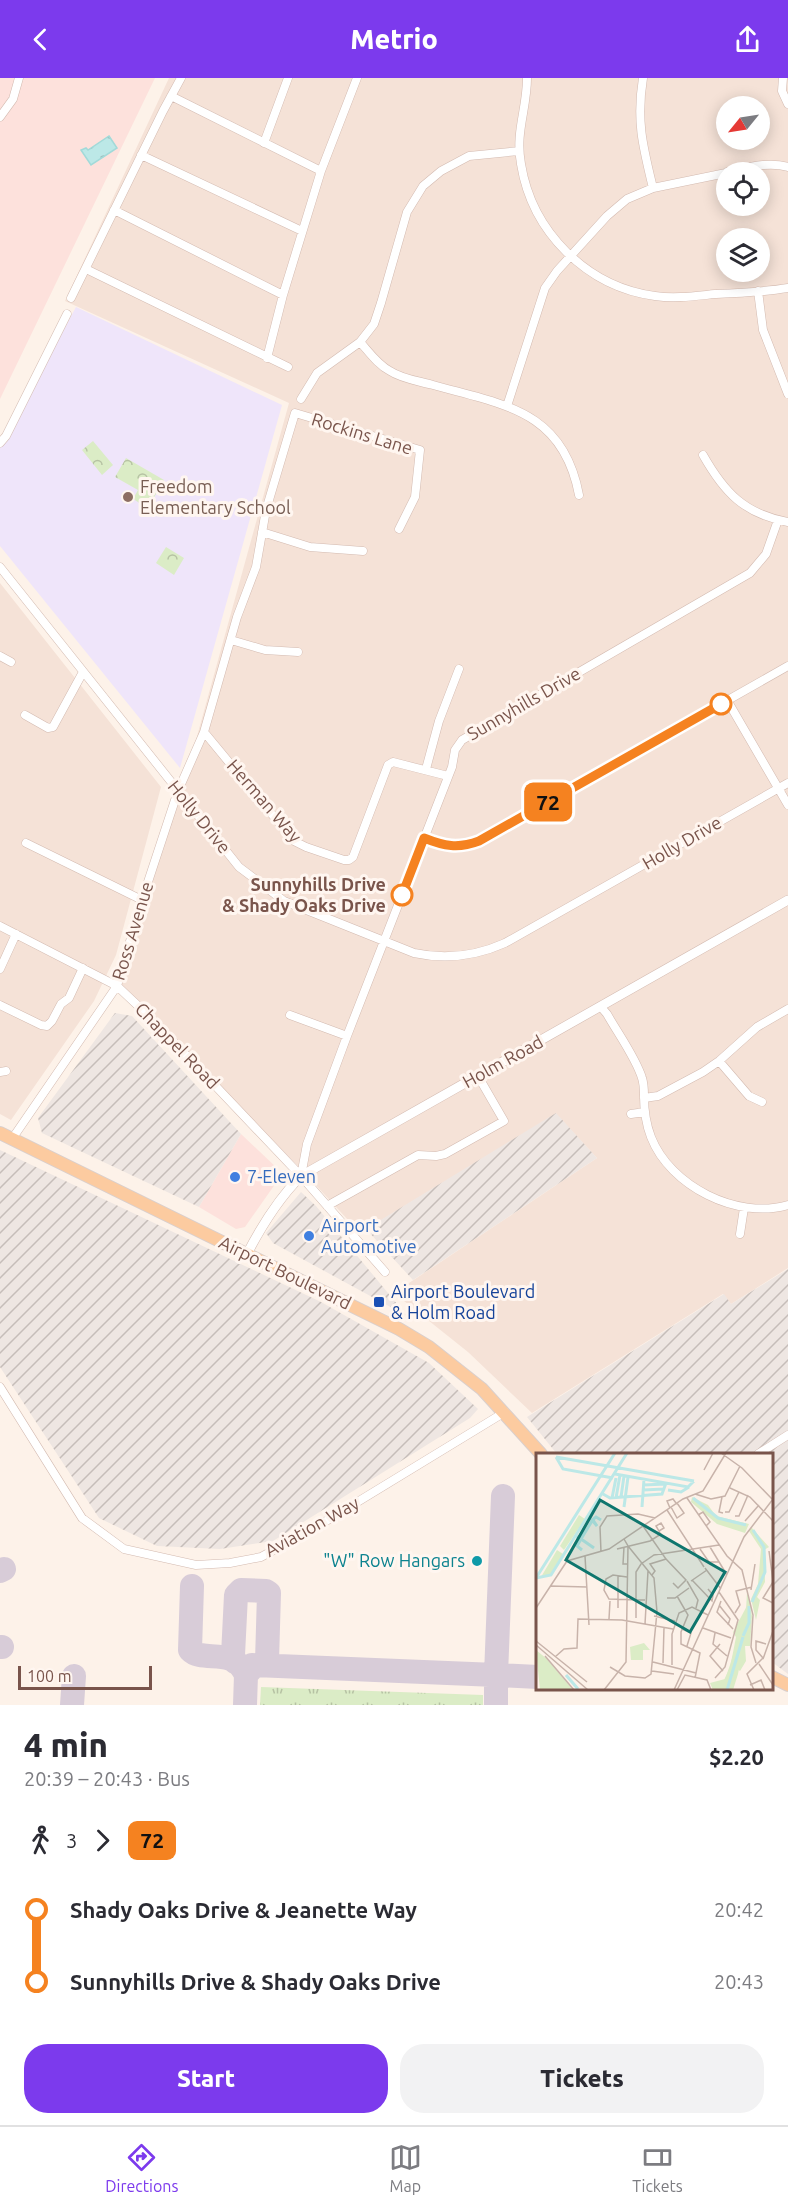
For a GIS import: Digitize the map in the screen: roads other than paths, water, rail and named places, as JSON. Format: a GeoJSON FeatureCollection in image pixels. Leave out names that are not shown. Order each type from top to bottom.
{"type":"FeatureCollection","features":[{"type":"Feature","properties":{"kind":"main road","name":"Airport Boulevard"},"geometry":{"type":"LineString","coordinates":[[0,1133],[410,1335],[457,1368],[505,1412],[539,1453]]}},
{"type":"Feature","properties":{"kind":"main road"},"geometry":{"type":"LineString","coordinates":[[773,1678],[788,1685]]}},
{"type":"Feature","properties":{"kind":"street"},"geometry":{"type":"LineString","coordinates":[[0,117],[13,99],[18,78]]}},
{"type":"Feature","properties":{"kind":"street"},"geometry":{"type":"LineString","coordinates":[[71,298],[181,78]]}},
{"type":"Feature","properties":{"kind":"street"},"geometry":{"type":"LineString","coordinates":[[264,143],[288,78]]}},
{"type":"Feature","properties":{"kind":"street"},"geometry":{"type":"LineString","coordinates":[[267,358],[283,295],[321,171],[357,78]]}},
{"type":"Feature","properties":{"kind":"street"},"geometry":{"type":"LineString","coordinates":[[527,78],[519,127],[519,151],[524,180],[532,203],[546,230],[571,256],[601,279],[628,290],[649,295],[675,297],[788,288]]}},
{"type":"Feature","properties":{"kind":"street"},"geometry":{"type":"LineString","coordinates":[[643,78],[639,104],[641,139],[653,188]]}},
{"type":"Feature","properties":{"kind":"street"},"geometry":{"type":"LineString","coordinates":[[783,78],[782,91],[788,104]]}},
{"type":"Feature","properties":{"kind":"street"},"geometry":{"type":"LineString","coordinates":[[171,96],[321,171]]}},
{"type":"Feature","properties":{"kind":"street"},"geometry":{"type":"LineString","coordinates":[[301,399],[317,373],[360,342],[374,324],[407,213],[423,186],[449,165],[469,156],[519,151]]}},
{"type":"Feature","properties":{"kind":"street"},"geometry":{"type":"LineString","coordinates":[[141,155],[302,231]]}},
{"type":"Feature","properties":{"kind":"street"},"geometry":{"type":"LineString","coordinates":[[770,164],[788,167]]}},
{"type":"Feature","properties":{"kind":"street"},"geometry":{"type":"LineString","coordinates":[[507,406],[545,288],[550,279],[607,216],[627,199],[653,188],[716,175]]}},
{"type":"Feature","properties":{"kind":"street"},"geometry":{"type":"LineString","coordinates":[[114,210],[283,295]]}},
{"type":"Feature","properties":{"kind":"street"},"geometry":{"type":"LineString","coordinates":[[86,269],[288,367]]}},
{"type":"Feature","properties":{"kind":"street"},"geometry":{"type":"LineString","coordinates":[[758,291],[763,330],[788,394]]}},
{"type":"Feature","properties":{"kind":"street"},"geometry":{"type":"LineString","coordinates":[[0,443],[6,436],[67,314]]}},
{"type":"Feature","properties":{"kind":"street"},"geometry":{"type":"LineString","coordinates":[[360,342],[381,365],[397,375],[507,406],[534,419],[555,438],[571,464],[579,495]]}},
{"type":"Feature","properties":{"kind":"street","name":"Rockins Lane"},"geometry":{"type":"LineString","coordinates":[[262,532],[266,510],[295,413],[420,450],[415,496],[399,529]]}},
{"type":"Feature","properties":{"kind":"street"},"geometry":{"type":"LineString","coordinates":[[703,455],[720,483],[734,498],[754,511],[788,522]]}},
{"type":"Feature","properties":{"kind":"street","name":"Sunnyhills Drive"},"geometry":{"type":"LineString","coordinates":[[301,1176],[307,1144],[347,1036],[448,776],[455,750],[464,737],[750,573],[766,554],[778,520]]}},
{"type":"Feature","properties":{"kind":"street"},"geometry":{"type":"LineString","coordinates":[[204,732],[231,640],[256,567],[262,532],[310,547],[363,552]]}},
{"type":"Feature","properties":{"kind":"street","name":"Holly Drive"},"geometry":{"type":"LineString","coordinates":[[0,567],[239,867],[284,901],[414,953],[436,957],[466,955],[495,947],[788,783]]}},
{"type":"Feature","properties":{"kind":"street"},"geometry":{"type":"LineString","coordinates":[[231,640],[265,650],[298,652]]}},
{"type":"Feature","properties":{"kind":"street"},"geometry":{"type":"LineString","coordinates":[[0,656],[11,662]]}},
{"type":"Feature","properties":{"kind":"street"},"geometry":{"type":"LineString","coordinates":[[424,838],[451,847],[479,841],[788,666]]}},
{"type":"Feature","properties":{"kind":"street"},"geometry":{"type":"LineString","coordinates":[[426,769],[439,721],[459,669]]}},
{"type":"Feature","properties":{"kind":"street"},"geometry":{"type":"LineString","coordinates":[[25,715],[48,728],[53,727],[83,672]]}},
{"type":"Feature","properties":{"kind":"street"},"geometry":{"type":"LineString","coordinates":[[727,700],[788,805]]}},
{"type":"Feature","properties":{"kind":"street","name":"Herman Way"},"geometry":{"type":"LineString","coordinates":[[204,732],[294,840],[306,847],[344,860],[353,857],[388,765],[393,762],[448,776]]}},
{"type":"Feature","properties":{"kind":"street","name":"Ross Avenue"},"geometry":{"type":"LineString","coordinates":[[12,1139],[117,986],[142,900],[178,791],[204,732]]}},
{"type":"Feature","properties":{"kind":"street"},"geometry":{"type":"LineString","coordinates":[[26,843],[142,900]]}},
{"type":"Feature","properties":{"kind":"street","name":"Holm Road"},"geometry":{"type":"LineString","coordinates":[[247,1254],[271,1211],[284,1193],[301,1176],[788,900]]}},
{"type":"Feature","properties":{"kind":"street","name":"Chappel Road"},"geometry":{"type":"LineString","coordinates":[[0,926],[117,986],[151,1018],[301,1176],[385,1272]]}},
{"type":"Feature","properties":{"kind":"street"},"geometry":{"type":"LineString","coordinates":[[0,969],[16,934]]}},
{"type":"Feature","properties":{"kind":"street"},"geometry":{"type":"LineString","coordinates":[[0,1005],[47,1026],[52,1022],[61,1004],[69,998],[83,968]]}},
{"type":"Feature","properties":{"kind":"street"},"geometry":{"type":"LineString","coordinates":[[601,1007],[642,1077],[648,1130],[655,1145],[680,1176],[702,1192],[744,1208],[761,1209],[788,1204]]}},
{"type":"Feature","properties":{"kind":"street"},"geometry":{"type":"LineString","coordinates":[[644,1098],[658,1095],[703,1072],[758,1027],[788,1010]]}},
{"type":"Feature","properties":{"kind":"street"},"geometry":{"type":"LineString","coordinates":[[290,1016],[347,1036]]}},
{"type":"Feature","properties":{"kind":"street"},"geometry":{"type":"LineString","coordinates":[[719,1061],[749,1095],[762,1102]]}},
{"type":"Feature","properties":{"kind":"street"},"geometry":{"type":"LineString","coordinates":[[327,1206],[418,1155],[445,1154],[504,1121],[478,1076]]}},
{"type":"Feature","properties":{"kind":"street"},"geometry":{"type":"LineString","coordinates":[[631,1114],[645,1112]]}},
{"type":"Feature","properties":{"kind":"street"},"geometry":{"type":"LineString","coordinates":[[740,1234],[744,1208]]}},
{"type":"Feature","properties":{"kind":"street","name":"Aviation Way"},"geometry":{"type":"LineString","coordinates":[[0,1387],[82,1518],[124,1549],[196,1565],[230,1563],[261,1557],[318,1526],[505,1412]]}},
{"type":"Feature","properties":{"kind":"street"},"geometry":{"type":"LineString","coordinates":[[761,1453],[788,1435]]}},
{"type":"Feature","properties":{"kind":"water"},"geometry":{"type":"Polygon","coordinates":[[[109,136],[117,148],[91,165],[81,150],[86,148],[88,150],[109,136]]]}},
{"type":"Feature","properties":{"kind":"place","name":"Freedom Elementary School"},"geometry":{"type":"Point","coordinates":[128,497]}},
{"type":"Feature","properties":{"kind":"place","name":"Sunnyhills Drive & Shady Oaks Drive"},"geometry":{"type":"Point","coordinates":[402,895]}},
{"type":"Feature","properties":{"kind":"place","name":"7-Eleven"},"geometry":{"type":"Point","coordinates":[235,1177]}},
{"type":"Feature","properties":{"kind":"place","name":"Airport Automotive"},"geometry":{"type":"Point","coordinates":[309,1236]}},
{"type":"Feature","properties":{"kind":"place","name":"Airport Boulevard & Holm Road"},"geometry":{"type":"Point","coordinates":[379,1302]}},
{"type":"Feature","properties":{"kind":"place","name":"\"W\" Row Hangars"},"geometry":{"type":"Point","coordinates":[477,1561]}}]}
